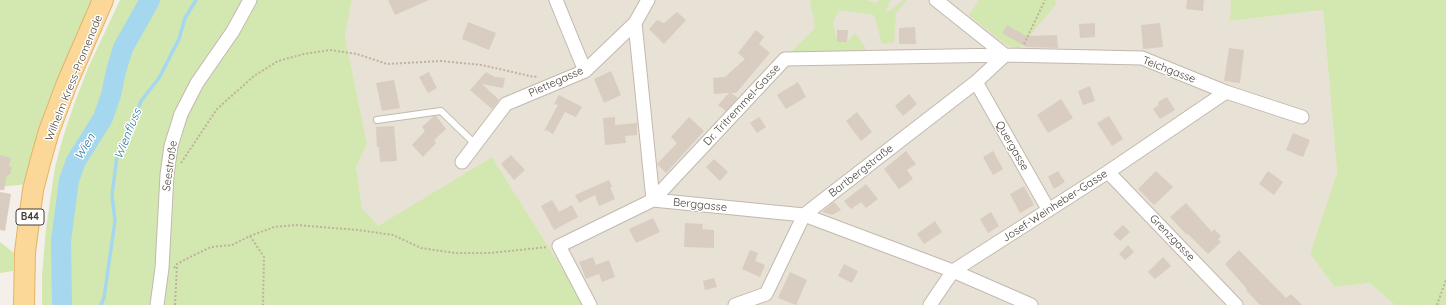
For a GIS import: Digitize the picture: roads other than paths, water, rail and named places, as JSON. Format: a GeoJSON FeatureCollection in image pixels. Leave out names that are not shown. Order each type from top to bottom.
{"type":"FeatureCollection","features":[{"type":"Feature","properties":{"kind":"main road","name":"B44"},"geometry":{"type":"LineString","coordinates":[[24,305],[25,252],[33,190],[40,159],[67,83],[103,0]]}},
{"type":"Feature","properties":{"kind":"street","name":"Seestraße"},"geometry":{"type":"LineString","coordinates":[[157,305],[167,176],[171,146],[181,114],[197,83],[233,31],[250,0]]}},
{"type":"Feature","properties":{"kind":"street"},"geometry":{"type":"LineString","coordinates":[[556,0],[585,71]]}},
{"type":"Feature","properties":{"kind":"street","name":"Piettegasse"},"geometry":{"type":"LineString","coordinates":[[462,162],[506,104],[585,71],[634,23],[648,0]]}},
{"type":"Feature","properties":{"kind":"street"},"geometry":{"type":"LineString","coordinates":[[936,0],[1005,55]]}},
{"type":"Feature","properties":{"kind":"street"},"geometry":{"type":"LineString","coordinates":[[634,23],[653,200]]}},
{"type":"Feature","properties":{"kind":"street","name":"Teichgasse"},"geometry":{"type":"LineString","coordinates":[[1005,55],[1142,58],[1226,92],[1302,117]]}},
{"type":"Feature","properties":{"kind":"street","name":"Bartbergstraße"},"geometry":{"type":"LineString","coordinates":[[804,215],[976,82],[1005,55]]}},
{"type":"Feature","properties":{"kind":"street","name":"Dr. Tritremmel-Gasse"},"geometry":{"type":"LineString","coordinates":[[590,305],[559,246],[653,200],[785,59],[1005,55]]}},
{"type":"Feature","properties":{"kind":"street","name":"Quergasse"},"geometry":{"type":"LineString","coordinates":[[976,82],[1048,209]]}},
{"type":"Feature","properties":{"kind":"street","name":"Josef-Weinheber-Gasse"},"geometry":{"type":"LineString","coordinates":[[953,271],[1108,172],[1226,92]]}},
{"type":"Feature","properties":{"kind":"street","name":"Grenzgasse"},"geometry":{"type":"LineString","coordinates":[[1108,172],[1236,305]]}},
{"type":"Feature","properties":{"kind":"street","name":"Berggasse"},"geometry":{"type":"LineString","coordinates":[[653,200],[804,215]]}},
{"type":"Feature","properties":{"kind":"street"},"geometry":{"type":"LineString","coordinates":[[736,305],[766,294],[804,215],[953,271],[1031,305]]}},
{"type":"Feature","properties":{"kind":"street"},"geometry":{"type":"LineString","coordinates":[[930,305],[953,271]]}},
{"type":"Feature","properties":{"kind":"lane"},"geometry":{"type":"LineString","coordinates":[[377,120],[440,111],[475,144]]}},
{"type":"Feature","properties":{"kind":"waterway","name":"Wien"},"geometry":{"type":"LineString","coordinates":[[62,305],[61,241],[69,180],[76,161],[103,118],[111,95],[123,48],[150,0]]}},
{"type":"Feature","properties":{"kind":"waterway","name":"Wienfluss"},"geometry":{"type":"LineString","coordinates":[[101,305],[104,298],[115,221],[112,195],[117,156],[128,134],[141,101],[159,78],[179,39],[185,18],[196,0]]}}]}
